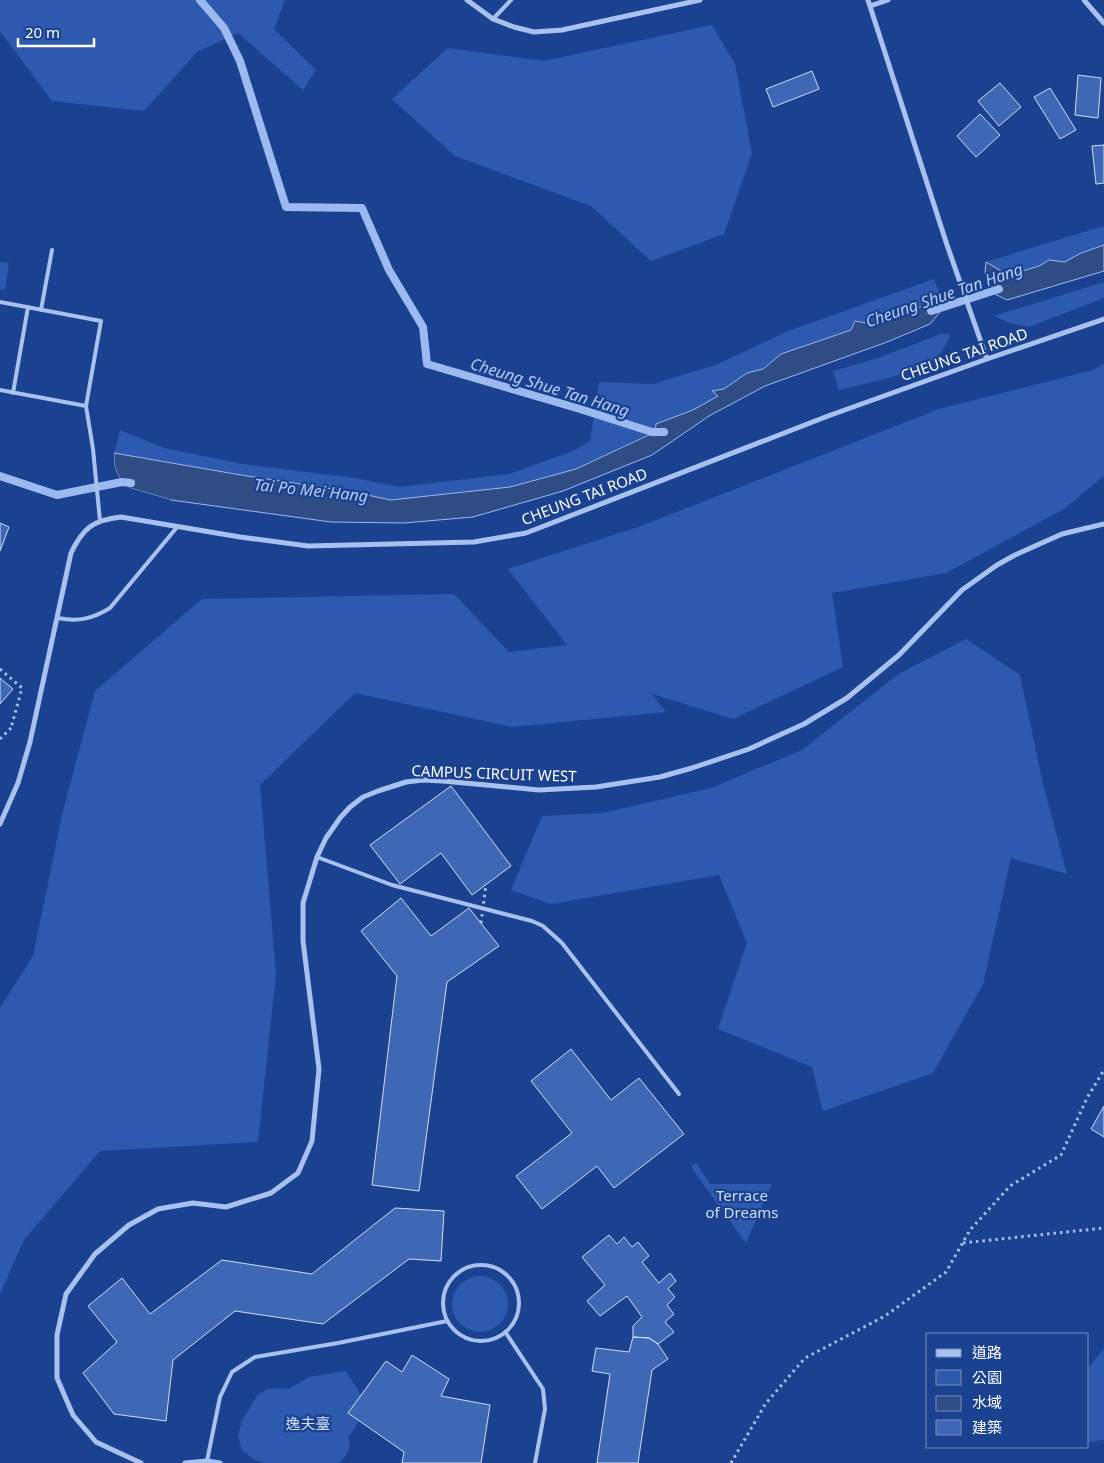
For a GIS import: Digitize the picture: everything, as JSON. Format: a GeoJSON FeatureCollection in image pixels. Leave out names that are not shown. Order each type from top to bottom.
{"type":"FeatureCollection","features":[{"type":"Feature","properties":{"kind":"street"},"geometry":{"type":"LineString","coordinates":[[467,0],[493,19],[534,32],[562,30],[700,0]]}},
{"type":"Feature","properties":{"kind":"street"},"geometry":{"type":"LineString","coordinates":[[868,0],[947,245],[987,359]]}},
{"type":"Feature","properties":{"kind":"street"},"geometry":{"type":"LineString","coordinates":[[870,6],[888,0]]}},
{"type":"Feature","properties":{"kind":"street"},"geometry":{"type":"LineString","coordinates":[[1084,0],[1104,23]]}},
{"type":"Feature","properties":{"kind":"street","name":"CHEUNG TAI ROAD"},"geometry":{"type":"LineString","coordinates":[[0,824],[18,783],[30,742],[71,553],[78,538],[89,526],[104,519],[121,517],[308,546],[474,542],[526,533],[828,416],[1104,319]]}},
{"type":"Feature","properties":{"kind":"street","name":"CAMPUS CIRCUIT WEST"},"geometry":{"type":"LineString","coordinates":[[141,1463],[96,1442],[72,1415],[57,1378],[57,1335],[66,1294],[95,1254],[129,1225],[151,1213],[193,1203],[226,1207],[271,1193],[298,1173],[312,1141],[319,1069],[303,941],[303,903],[317,857],[326,838],[350,807],[363,797],[398,784],[423,780],[539,790],[596,787],[660,777],[749,749],[804,724],[846,698],[899,655],[948,604],[980,577],[1015,555],[1062,534],[1104,524]]}},
{"type":"Feature","properties":{"kind":"street"},"geometry":{"type":"LineString","coordinates":[[185,1463],[207,1461],[220,1463]]}},
{"type":"Feature","properties":{"kind":"lane"},"geometry":{"type":"LineString","coordinates":[[493,19],[511,0]]}},
{"type":"Feature","properties":{"kind":"lane"},"geometry":{"type":"LineString","coordinates":[[41,310],[52,250]]}},
{"type":"Feature","properties":{"kind":"lane"},"geometry":{"type":"LineString","coordinates":[[0,302],[101,321],[86,406],[93,449],[100,521]]}},
{"type":"Feature","properties":{"kind":"lane"},"geometry":{"type":"LineString","coordinates":[[14,392],[28,307]]}},
{"type":"Feature","properties":{"kind":"lane"},"geometry":{"type":"LineString","coordinates":[[0,390],[86,406]]}},
{"type":"Feature","properties":{"kind":"lane"},"geometry":{"type":"LineString","coordinates":[[58,618],[85,620],[110,608],[178,526]]}},
{"type":"Feature","properties":{"kind":"lane"},"geometry":{"type":"LineString","coordinates":[[317,857],[392,885],[532,921],[543,926],[562,943],[679,1094]]}},
{"type":"Feature","properties":{"kind":"lane"},"geometry":{"type":"LineString","coordinates":[[478,1265],[492,1267],[504,1273],[514,1283],[519,1296],[519,1310],[515,1322],[506,1333],[494,1340],[480,1342],[467,1339],[455,1332],[447,1321],[443,1306],[445,1290],[453,1277],[465,1268],[478,1265]]}},
{"type":"Feature","properties":{"kind":"lane"},"geometry":{"type":"LineString","coordinates":[[207,1461],[220,1398],[232,1372],[255,1357],[338,1343],[447,1321]]}},
{"type":"Feature","properties":{"kind":"lane"},"geometry":{"type":"LineString","coordinates":[[506,1333],[543,1389],[545,1410],[535,1463]]}},
{"type":"Feature","properties":{"kind":"path"},"geometry":{"type":"LineString","coordinates":[[0,669],[22,688],[11,728]]}},
{"type":"Feature","properties":{"kind":"path"},"geometry":{"type":"LineString","coordinates":[[0,739],[11,728],[17,726]]}},
{"type":"Feature","properties":{"kind":"path"},"geometry":{"type":"LineString","coordinates":[[481,923],[486,884]]}},
{"type":"Feature","properties":{"kind":"path"},"geometry":{"type":"LineString","coordinates":[[731,1463],[766,1403],[805,1358],[885,1316],[946,1272],[970,1230],[1010,1186],[1061,1155],[1087,1098],[1104,1070]]}},
{"type":"Feature","properties":{"kind":"path"},"geometry":{"type":"LineString","coordinates":[[962,1243],[1104,1228]]}},
{"type":"Feature","properties":{"kind":"green space"},"geometry":{"type":"Polygon","coordinates":[[[0,0],[285,0],[274,29],[316,70],[303,90],[238,33],[197,52],[144,111],[52,101],[0,31],[0,0]]]}},
{"type":"Feature","properties":{"kind":"green space"},"geometry":{"type":"Polygon","coordinates":[[[712,25],[735,64],[752,153],[724,234],[651,261],[591,206],[455,156],[392,99],[448,48],[544,61],[712,25]]]}},
{"type":"Feature","properties":{"kind":"green space"},"geometry":{"type":"Polygon","coordinates":[[[1104,226],[1104,245],[1081,253],[1065,262],[1049,260],[1039,266],[1006,274],[986,262],[1104,226]]]}},
{"type":"Feature","properties":{"kind":"green space"},"geometry":{"type":"Polygon","coordinates":[[[0,262],[9,263],[5,290],[0,289],[0,262]]]}},
{"type":"Feature","properties":{"kind":"green space"},"geometry":{"type":"Polygon","coordinates":[[[934,279],[941,298],[932,305],[872,324],[855,321],[851,330],[781,354],[763,369],[747,373],[724,389],[712,391],[720,399],[656,424],[652,432],[576,469],[510,487],[391,500],[353,492],[114,453],[120,430],[164,448],[242,464],[355,478],[399,487],[509,474],[573,451],[590,441],[599,382],[654,384],[718,364],[786,332],[934,279]]]}},
{"type":"Feature","properties":{"kind":"green space"},"geometry":{"type":"Polygon","coordinates":[[[1104,282],[1104,298],[1029,327],[1009,323],[994,316],[1104,282]]]}},
{"type":"Feature","properties":{"kind":"green space"},"geometry":{"type":"Polygon","coordinates":[[[941,334],[950,334],[946,345],[939,355],[930,362],[906,373],[839,390],[833,371],[878,358],[941,334]]]}},
{"type":"Feature","properties":{"kind":"green space"},"geometry":{"type":"Polygon","coordinates":[[[1104,364],[1104,476],[1064,509],[946,573],[832,593],[843,667],[733,719],[652,694],[666,712],[512,727],[355,693],[260,785],[276,974],[258,1142],[100,1151],[24,1240],[0,1294],[0,1008],[33,956],[63,811],[95,691],[202,599],[454,594],[509,652],[567,645],[508,569],[641,526],[939,409],[1093,370],[1104,364]]]}},
{"type":"Feature","properties":{"kind":"green space"},"geometry":{"type":"Polygon","coordinates":[[[966,639],[1020,675],[1043,784],[1067,874],[1011,858],[983,984],[933,1073],[823,1111],[812,1067],[718,1029],[747,943],[719,875],[551,904],[511,890],[542,816],[603,813],[711,788],[802,750],[897,675],[966,639]]]}},
{"type":"Feature","properties":{"kind":"green space","name":"Terrace of Dreams"},"geometry":{"type":"Polygon","coordinates":[[[696,1163],[710,1184],[772,1184],[746,1243],[691,1167],[696,1163]]]}},
{"type":"Feature","properties":{"kind":"green space"},"geometry":{"type":"Polygon","coordinates":[[[480,1276],[491,1278],[500,1284],[506,1293],[508,1304],[506,1315],[500,1324],[491,1330],[480,1332],[469,1330],[460,1324],[454,1315],[452,1304],[454,1293],[460,1284],[469,1278],[480,1276]]]}},
{"type":"Feature","properties":{"kind":"green space"},"geometry":{"type":"Polygon","coordinates":[[[1104,1349],[1104,1440],[1089,1442],[1089,1367],[1104,1349]]]}},
{"type":"Feature","properties":{"kind":"green space","name":"逸夫臺"},"geometry":{"type":"Polygon","coordinates":[[[346,1371],[367,1405],[353,1431],[348,1436],[350,1444],[348,1451],[339,1463],[263,1463],[253,1459],[242,1450],[238,1436],[242,1421],[258,1394],[269,1389],[290,1388],[309,1377],[346,1371]]]}},
{"type":"Feature","properties":{"kind":"water"},"geometry":{"type":"Polygon","coordinates":[[[1104,245],[1104,271],[1007,300],[991,292],[985,273],[986,262],[1006,274],[1016,273],[1039,266],[1049,260],[1065,262],[1081,253],[1104,245]]]}},
{"type":"Feature","properties":{"kind":"water"},"geometry":{"type":"Polygon","coordinates":[[[937,301],[941,311],[930,324],[887,342],[765,386],[709,416],[652,455],[563,491],[473,517],[404,523],[331,522],[171,500],[130,488],[122,482],[114,464],[114,453],[353,492],[391,500],[510,487],[576,469],[655,432],[656,424],[693,410],[718,396],[712,391],[724,389],[747,373],[763,369],[781,354],[851,330],[855,321],[872,324],[937,301]]]}},
{"type":"Feature","properties":{"kind":"pier"},"geometry":{"type":"Polygon","coordinates":[[[112,453],[114,453],[114,464],[122,482],[130,488],[171,500],[164,501],[138,495],[128,490],[114,474],[112,453]]]}},
{"type":"Feature","properties":{"kind":"building"},"geometry":{"type":"Polygon","coordinates":[[[812,71],[819,89],[773,107],[766,89],[812,71]]]}},
{"type":"Feature","properties":{"kind":"building"},"geometry":{"type":"Polygon","coordinates":[[[1078,75],[1101,78],[1098,118],[1075,115],[1078,75]]]}},
{"type":"Feature","properties":{"kind":"building"},"geometry":{"type":"Polygon","coordinates":[[[1000,83],[1021,107],[999,126],[978,101],[1000,83]]]}},
{"type":"Feature","properties":{"kind":"building"},"geometry":{"type":"Polygon","coordinates":[[[1050,88],[1076,130],[1060,139],[1034,97],[1050,88]]]}},
{"type":"Feature","properties":{"kind":"building"},"geometry":{"type":"Polygon","coordinates":[[[980,114],[1000,135],[976,157],[957,136],[980,114]]]}},
{"type":"Feature","properties":{"kind":"building"},"geometry":{"type":"Polygon","coordinates":[[[1104,145],[1104,183],[1096,184],[1092,146],[1104,145]]]}},
{"type":"Feature","properties":{"kind":"building"},"geometry":{"type":"Polygon","coordinates":[[[0,523],[9,527],[0,551],[0,523]]]}},
{"type":"Feature","properties":{"kind":"building"},"geometry":{"type":"Polygon","coordinates":[[[0,678],[13,689],[0,704],[0,678]]]}},
{"type":"Feature","properties":{"kind":"building"},"geometry":{"type":"Polygon","coordinates":[[[451,786],[511,866],[472,895],[441,853],[400,884],[370,845],[451,786]]]}},
{"type":"Feature","properties":{"kind":"building"},"geometry":{"type":"Polygon","coordinates":[[[401,898],[431,936],[469,908],[499,946],[447,982],[419,1191],[372,1185],[397,976],[361,931],[401,898]]]}},
{"type":"Feature","properties":{"kind":"building"},"geometry":{"type":"Polygon","coordinates":[[[571,1049],[611,1100],[639,1078],[684,1134],[614,1188],[597,1166],[542,1209],[516,1176],[572,1133],[531,1081],[571,1049]]]}},
{"type":"Feature","properties":{"kind":"building"},"geometry":{"type":"Polygon","coordinates":[[[1104,1106],[1104,1137],[1091,1129],[1104,1106]]]}},
{"type":"Feature","properties":{"kind":"building"},"geometry":{"type":"Polygon","coordinates":[[[395,1208],[444,1211],[441,1261],[409,1259],[323,1324],[235,1311],[173,1360],[166,1421],[114,1414],[83,1373],[117,1342],[88,1306],[122,1278],[150,1314],[222,1260],[312,1274],[395,1208]]]}},
{"type":"Feature","properties":{"kind":"building"},"geometry":{"type":"Polygon","coordinates":[[[609,1235],[617,1244],[624,1237],[632,1247],[638,1242],[649,1256],[642,1262],[659,1283],[670,1273],[676,1281],[668,1289],[675,1297],[667,1305],[674,1314],[665,1322],[674,1332],[658,1344],[649,1338],[633,1337],[633,1326],[642,1317],[627,1296],[600,1316],[587,1301],[605,1285],[582,1257],[609,1235]]]}},
{"type":"Feature","properties":{"kind":"building"},"geometry":{"type":"Polygon","coordinates":[[[633,1337],[649,1338],[658,1344],[668,1359],[652,1370],[638,1463],[597,1463],[610,1374],[592,1371],[596,1348],[629,1352],[633,1337]]]}},
{"type":"Feature","properties":{"kind":"building"},"geometry":{"type":"Polygon","coordinates":[[[412,1355],[449,1379],[441,1396],[490,1405],[481,1463],[402,1463],[404,1452],[348,1413],[386,1361],[402,1372],[412,1355]]]}},
{"type":"Feature","properties":{"kind":"waterway","name":"Cheung Shue Tan Hang"},"geometry":{"type":"LineString","coordinates":[[200,0],[224,28],[240,61],[286,207],[362,208],[389,270],[423,327],[427,364],[652,432],[664,432]]}},
{"type":"Feature","properties":{"kind":"waterway","name":"Cheung Shue Tan Hang"},"geometry":{"type":"LineString","coordinates":[[931,311],[999,289]]}},
{"type":"Feature","properties":{"kind":"waterway","name":"Tai Po Mei Hang"},"geometry":{"type":"LineString","coordinates":[[0,476],[57,495],[122,482],[131,483]]}}]}
